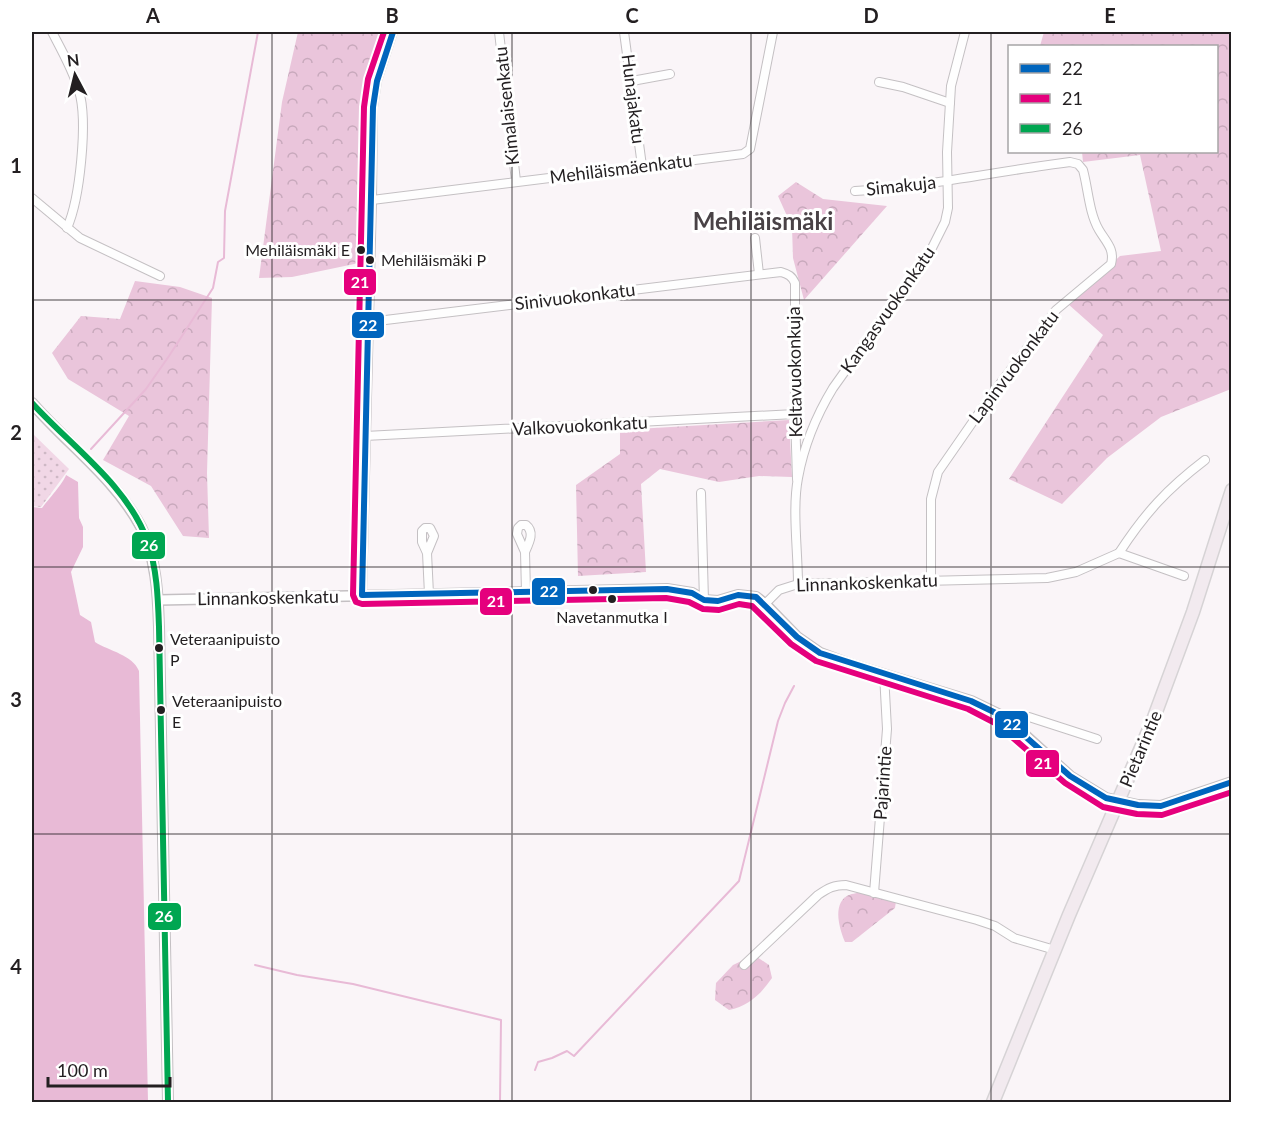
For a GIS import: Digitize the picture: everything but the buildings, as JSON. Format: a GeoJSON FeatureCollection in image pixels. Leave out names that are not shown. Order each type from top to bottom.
{"type":"FeatureCollection","features":[{"type":"Feature","properties":{"kind":"main road","name":"Pietarintie"},"geometry":{"type":"LineString","coordinates":[[993,1102],[1174,666],[1232,489]]}},
{"type":"Feature","properties":{"kind":"street"},"geometry":{"type":"LineString","coordinates":[[52,32],[70,69],[82,106],[76,198],[67,228]]}},
{"type":"Feature","properties":{"kind":"street"},"geometry":{"type":"LineString","coordinates":[[362,595],[375,92],[393,32]]}},
{"type":"Feature","properties":{"kind":"street","name":"Kimalaisenkatu"},"geometry":{"type":"LineString","coordinates":[[499,32],[516,182]]}},
{"type":"Feature","properties":{"kind":"street","name":"Hunajakatu"},"geometry":{"type":"LineString","coordinates":[[624,32],[642,166]]}},
{"type":"Feature","properties":{"kind":"street","name":"Mehiläismäenkatu"},"geometry":{"type":"LineString","coordinates":[[372,200],[743,154],[747,152],[752,141],[773,32]]}},
{"type":"Feature","properties":{"kind":"street","name":"Kangasvuokonkatu"},"geometry":{"type":"LineString","coordinates":[[798,584],[797,479],[820,409],[930,252],[945,222],[948,208],[951,86],[964,32]]}},
{"type":"Feature","properties":{"kind":"street"},"geometry":{"type":"LineString","coordinates":[[632,81],[670,74]]}},
{"type":"Feature","properties":{"kind":"street"},"geometry":{"type":"LineString","coordinates":[[879,82],[903,87],[950,103]]}},
{"type":"Feature","properties":{"kind":"street","name":"Lapinvuokonkatu"},"geometry":{"type":"LineString","coordinates":[[931,581],[931,499],[938,472],[990,397],[1056,309],[1111,264],[1113,258],[1108,243],[1095,222],[1083,170],[1078,164],[1070,162],[1030,167],[948,182]]}},
{"type":"Feature","properties":{"kind":"street","name":"Simakuja"},"geometry":{"type":"LineString","coordinates":[[855,191],[948,182]]}},
{"type":"Feature","properties":{"kind":"street"},"geometry":{"type":"LineString","coordinates":[[32,198],[67,228],[96,248],[160,276]]}},
{"type":"Feature","properties":{"kind":"street"},"geometry":{"type":"LineString","coordinates":[[755,238],[759,274]]}},
{"type":"Feature","properties":{"kind":"street","name":"Keltavuokonkuja"},"geometry":{"type":"LineString","coordinates":[[781,272],[792,277],[795,283],[797,479]]}},
{"type":"Feature","properties":{"kind":"street","name":"Sinivuokonkatu"},"geometry":{"type":"LineString","coordinates":[[369,322],[781,272]]}},
{"type":"Feature","properties":{"kind":"street"},"geometry":{"type":"LineString","coordinates":[[32,403],[126,504],[141,528],[147,543],[158,600],[168,1102]]}},
{"type":"Feature","properties":{"kind":"street","name":"Valkovuokonkatu"},"geometry":{"type":"LineString","coordinates":[[365,436],[795,414]]}},
{"type":"Feature","properties":{"kind":"street"},"geometry":{"type":"LineString","coordinates":[[1184,576],[1119,553],[1154,504],[1175,483],[1205,460]]}},
{"type":"Feature","properties":{"kind":"street"},"geometry":{"type":"LineString","coordinates":[[701,493],[704,600]]}},
{"type":"Feature","properties":{"kind":"street"},"geometry":{"type":"LineString","coordinates":[[525,552],[526,592]]}},
{"type":"Feature","properties":{"kind":"street"},"geometry":{"type":"LineString","coordinates":[[427,553],[429,594]]}},
{"type":"Feature","properties":{"kind":"street","name":"Linnankoskenkatu"},"geometry":{"type":"LineString","coordinates":[[158,600],[667,589],[692,593],[704,600],[718,601],[747,594],[765,604],[779,590],[798,584],[1024,579],[1062,576],[1093,566],[1119,553]]}},
{"type":"Feature","properties":{"kind":"street"},"geometry":{"type":"LineString","coordinates":[[765,604],[797,637],[832,658],[971,700],[1002,716],[1070,776],[1088,789],[1119,802],[1161,806],[1232,782]]}},
{"type":"Feature","properties":{"kind":"street","name":"Pajarintie"},"geometry":{"type":"LineString","coordinates":[[874,892],[887,729],[884,674]]}},
{"type":"Feature","properties":{"kind":"street"},"geometry":{"type":"LineString","coordinates":[[1016,727],[1024,717],[1029,717],[1097,739]]}},
{"type":"Feature","properties":{"kind":"street"},"geometry":{"type":"LineString","coordinates":[[744,965],[803,908],[829,887],[846,885],[987,923],[1014,938],[1055,950]]}},
{"type":"Feature","properties":{"kind":"green space"},"geometry":{"type":"Polygon","coordinates":[[[298,32],[381,32],[363,109],[359,263],[292,277],[259,278],[282,102],[298,32]]]}},
{"type":"Feature","properties":{"kind":"green space"},"geometry":{"type":"Polygon","coordinates":[[[1044,32],[1231,32],[1231,389],[1161,417],[1107,458],[1062,504],[1009,479],[1103,335],[1068,304],[1120,256],[1161,251],[1140,155],[1083,162],[1082,153],[1218,153],[1218,45],[1040,45],[1044,32]]]}},
{"type":"Feature","properties":{"kind":"green space"},"geometry":{"type":"Polygon","coordinates":[[[796,182],[823,199],[887,206],[804,300],[793,258],[792,227],[778,196],[796,182]]]}},
{"type":"Feature","properties":{"kind":"green space"},"geometry":{"type":"Polygon","coordinates":[[[135,281],[180,287],[212,298],[207,473],[209,538],[183,536],[151,486],[103,460],[129,416],[68,379],[52,353],[81,316],[120,319],[135,281]]]}},
{"type":"Feature","properties":{"kind":"green space"},"geometry":{"type":"Polygon","coordinates":[[[789,420],[792,477],[759,476],[719,482],[660,469],[641,484],[646,572],[578,576],[576,485],[620,454],[620,430],[789,420]]]}},
{"type":"Feature","properties":{"kind":"green space"},"geometry":{"type":"Polygon","coordinates":[[[861,892],[896,901],[895,908],[852,942],[845,942],[838,911],[842,900],[861,892]]]}},
{"type":"Feature","properties":{"kind":"green space"},"geometry":{"type":"Polygon","coordinates":[[[754,955],[769,965],[772,978],[754,998],[742,1006],[729,1010],[715,1000],[716,983],[733,965],[754,955]]]}},
{"type":"Feature","properties":{"kind":"shaded area"},"geometry":{"type":"Polygon","coordinates":[[[32,433],[69,469],[41,507],[32,506],[32,433]]]}},
{"type":"Feature","properties":{"kind":"shaded area"},"geometry":{"type":"Polygon","coordinates":[[[66,475],[78,482],[79,518],[83,527],[83,547],[71,572],[80,615],[91,622],[95,642],[126,657],[139,671],[148,1102],[32,1102],[32,507],[42,508],[66,475]]]}},
{"type":"Feature","properties":{"kind":"waterway"},"geometry":{"type":"LineString","coordinates":[[91,449],[146,389],[213,288],[218,262],[224,258],[225,211],[258,32]]}},
{"type":"Feature","properties":{"kind":"waterway"},"geometry":{"type":"LineString","coordinates":[[535,1070],[538,1062],[567,1051],[574,1056],[739,881],[778,721],[794,686]]}},
{"type":"Feature","properties":{"kind":"waterway"},"geometry":{"type":"LineString","coordinates":[[255,965],[297,975],[353,984],[501,1020],[500,1102]]}},
{"type":"Feature","properties":{"kind":"transit line","name":"21"},"geometry":{"type":"LineString","coordinates":[[384,32],[368,79],[364,107],[353,595],[356,602],[362,604],[666,598],[689,602],[703,609],[719,610],[739,604],[752,606],[791,644],[816,661],[968,709],[997,724],[1065,783],[1103,807],[1137,814],[1162,815],[1232,792]]}},
{"type":"Feature","properties":{"kind":"transit line","name":"22"},"geometry":{"type":"LineString","coordinates":[[393,32],[377,81],[373,107],[362,595],[667,589],[692,593],[704,600],[718,601],[738,595],[756,597],[797,637],[820,653],[971,701],[1002,716],[1070,776],[1106,798],[1138,805],[1161,806],[1232,782]]}},
{"type":"Feature","properties":{"kind":"transit line","name":"26"},"geometry":{"type":"LineString","coordinates":[[32,403],[97,467],[126,501],[138,520],[153,561],[159,627],[168,1102]]}},
{"type":"Feature","properties":{"kind":"place","name":"Mehiläismäki E"},"geometry":{"type":"Point","coordinates":[361,250]}},
{"type":"Feature","properties":{"kind":"place","name":"Mehiläismäki P"},"geometry":{"type":"Point","coordinates":[370,260]}},
{"type":"Feature","properties":{"kind":"place","name":"Navetanmutka I"},"geometry":{"type":"Point","coordinates":[612,599]}},
{"type":"Feature","properties":{"kind":"place","name":"Veteraanipuisto P"},"geometry":{"type":"Point","coordinates":[159,648]}},
{"type":"Feature","properties":{"kind":"place","name":"Veteraanipuisto E"},"geometry":{"type":"Point","coordinates":[161,710]}},
{"type":"Feature","properties":{"kind":"district","name":"Mehiläismäki"},"geometry":{"type":"Point","coordinates":[763,222]}}]}
